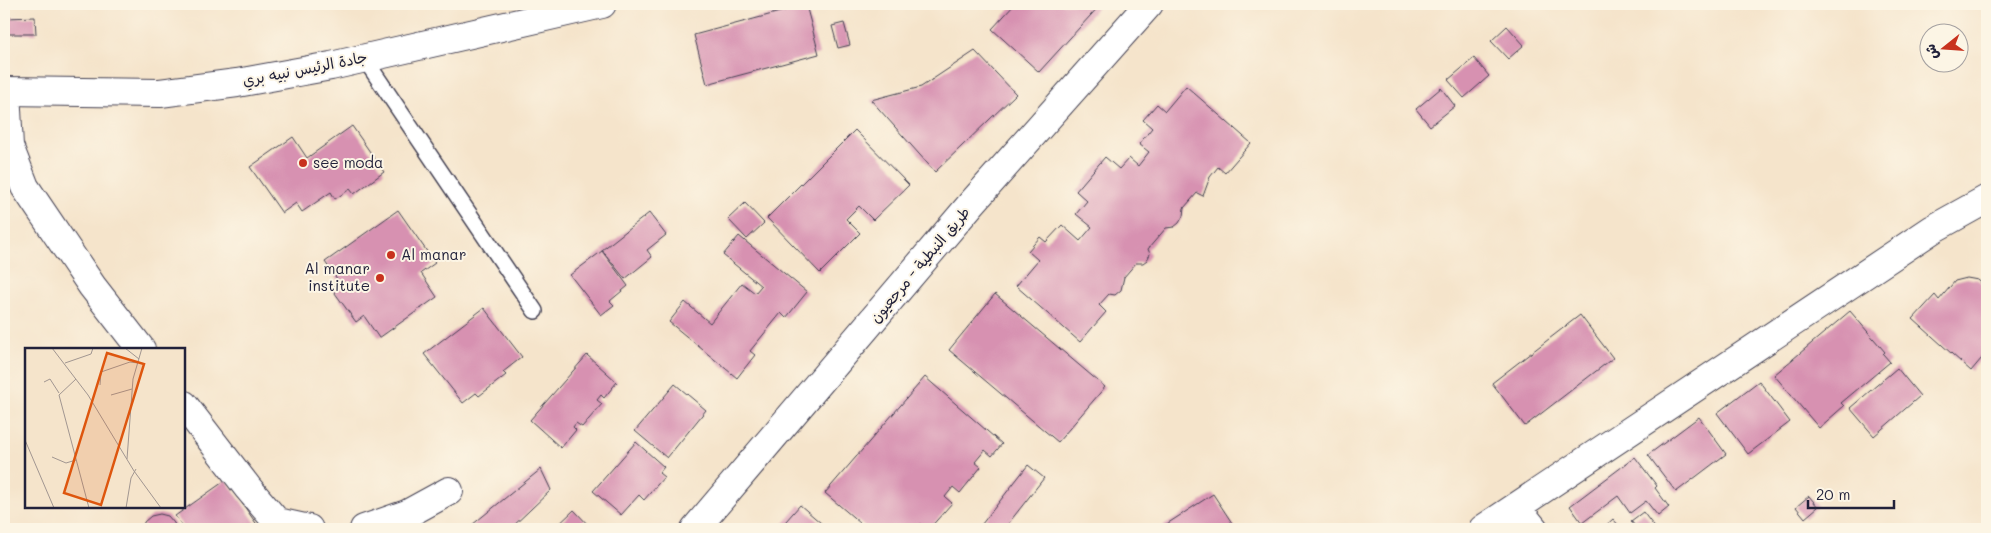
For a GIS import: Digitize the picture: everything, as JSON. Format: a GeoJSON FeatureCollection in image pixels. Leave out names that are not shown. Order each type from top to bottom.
{"type":"FeatureCollection","features":[{"type":"Feature","properties":{"kind":"main road","name":"جادة الرئيس نبيه بري"},"geometry":{"type":"LineString","coordinates":[[5,91],[160,93],[238,83],[364,58],[602,4]]}},
{"type":"Feature","properties":{"kind":"main road","name":"طريق النبطية - مرجعيون"},"geometry":{"type":"LineString","coordinates":[[695,529],[972,203],[1149,4]]}},
{"type":"Feature","properties":{"kind":"main road"},"geometry":{"type":"LineString","coordinates":[[5,91],[9,146],[25,187],[92,286],[140,348]]}},
{"type":"Feature","properties":{"kind":"main road"},"geometry":{"type":"LineString","coordinates":[[1483,529],[1925,234],[1987,198]]}},
{"type":"Feature","properties":{"kind":"main road"},"geometry":{"type":"LineString","coordinates":[[185,406],[248,488],[277,522],[309,529]]}},
{"type":"Feature","properties":{"kind":"main road"},"geometry":{"type":"LineString","coordinates":[[364,529],[407,514],[449,491]]}},
{"type":"Feature","properties":{"kind":"main road"},"geometry":{"type":"LineString","coordinates":[[1516,507],[1534,529]]}},
{"type":"Feature","properties":{"kind":"lane"},"geometry":{"type":"LineString","coordinates":[[364,58],[535,311]]}},
{"type":"Feature","properties":{"kind":"building"},"geometry":{"type":"Polygon","coordinates":[[[1015,4],[1101,4],[1039,72],[992,29],[1015,4]]]}},
{"type":"Feature","properties":{"kind":"building"},"geometry":{"type":"Polygon","coordinates":[[[806,5],[819,54],[707,84],[694,35],[806,5]]]}},
{"type":"Feature","properties":{"kind":"building"},"geometry":{"type":"Polygon","coordinates":[[[35,17],[36,34],[5,34],[5,18],[35,17]]]}},
{"type":"Feature","properties":{"kind":"building"},"geometry":{"type":"Polygon","coordinates":[[[844,23],[850,45],[838,48],[832,26],[844,23]]]}},
{"type":"Feature","properties":{"kind":"building"},"geometry":{"type":"Polygon","coordinates":[[[1507,26],[1524,45],[1508,59],[1491,41],[1507,26]]]}},
{"type":"Feature","properties":{"kind":"building"},"geometry":{"type":"Polygon","coordinates":[[[975,51],[1016,94],[935,172],[871,100],[921,87],[975,51]]]}},
{"type":"Feature","properties":{"kind":"building"},"geometry":{"type":"Polygon","coordinates":[[[1474,58],[1489,76],[1464,98],[1448,80],[1474,58]]]}},
{"type":"Feature","properties":{"kind":"building"},"geometry":{"type":"Polygon","coordinates":[[[1186,86],[1251,143],[1225,173],[1218,167],[1210,177],[1203,196],[1197,193],[1184,208],[1183,216],[1179,223],[1174,227],[1166,228],[1148,249],[1150,254],[1147,260],[1143,263],[1136,263],[1124,277],[1121,290],[1115,295],[1109,294],[1099,305],[1106,312],[1080,342],[1016,286],[1038,260],[1028,251],[1040,237],[1046,242],[1062,225],[1080,241],[1092,227],[1076,214],[1087,201],[1076,191],[1105,157],[1119,169],[1129,158],[1138,166],[1149,152],[1139,144],[1152,128],[1143,120],[1157,104],[1165,111],[1186,86]]]}},
{"type":"Feature","properties":{"kind":"building"},"geometry":{"type":"Polygon","coordinates":[[[1441,88],[1455,106],[1430,126],[1416,109],[1441,88]]]}},
{"type":"Feature","properties":{"kind":"building"},"geometry":{"type":"Polygon","coordinates":[[[352,126],[384,172],[354,194],[350,189],[335,199],[331,192],[302,212],[296,203],[282,213],[250,167],[293,137],[307,158],[352,126]]]}},
{"type":"Feature","properties":{"kind":"building"},"geometry":{"type":"Polygon","coordinates":[[[855,130],[909,185],[873,220],[859,206],[846,219],[860,233],[820,273],[767,218],[855,130]]]}},
{"type":"Feature","properties":{"kind":"building"},"geometry":{"type":"Polygon","coordinates":[[[745,203],[764,223],[747,239],[728,219],[745,203]]]}},
{"type":"Feature","properties":{"kind":"building","name":"Al manar institute"},"geometry":{"type":"Polygon","coordinates":[[[398,210],[435,263],[421,273],[437,297],[379,338],[364,316],[356,322],[332,289],[340,283],[325,262],[398,210]]]}},
{"type":"Feature","properties":{"kind":"building"},"geometry":{"type":"Polygon","coordinates":[[[649,213],[666,235],[647,250],[652,257],[625,279],[602,250],[649,213]]]}},
{"type":"Feature","properties":{"kind":"building"},"geometry":{"type":"Polygon","coordinates":[[[739,236],[807,292],[786,318],[781,313],[750,351],[755,355],[737,378],[669,322],[685,302],[710,323],[742,283],[755,293],[761,286],[723,255],[739,236]]]}},
{"type":"Feature","properties":{"kind":"building"},"geometry":{"type":"Polygon","coordinates":[[[602,251],[628,286],[610,301],[614,305],[601,315],[570,275],[602,251]]]}},
{"type":"Feature","properties":{"kind":"building"},"geometry":{"type":"Polygon","coordinates":[[[1967,278],[1978,280],[1987,288],[1987,300],[1985,303],[1987,304],[1987,352],[1971,371],[1913,319],[1935,295],[1939,300],[1955,281],[1967,278]]]}},
{"type":"Feature","properties":{"kind":"building"},"geometry":{"type":"Polygon","coordinates":[[[995,294],[1105,387],[1058,442],[949,350],[995,294]]]}},
{"type":"Feature","properties":{"kind":"building"},"geometry":{"type":"Polygon","coordinates":[[[484,308],[522,357],[503,372],[506,375],[479,396],[476,393],[463,403],[424,354],[484,308]]]}},
{"type":"Feature","properties":{"kind":"building"},"geometry":{"type":"Polygon","coordinates":[[[1850,311],[1885,352],[1883,354],[1890,362],[1841,403],[1844,406],[1819,428],[1774,375],[1850,311]]]}},
{"type":"Feature","properties":{"kind":"building"},"geometry":{"type":"Polygon","coordinates":[[[1580,315],[1613,358],[1525,426],[1492,383],[1580,315]]]}},
{"type":"Feature","properties":{"kind":"building"},"geometry":{"type":"Polygon","coordinates":[[[587,355],[617,382],[604,398],[601,395],[597,400],[602,404],[582,427],[576,423],[573,427],[576,430],[561,448],[530,420],[587,355]]]}},
{"type":"Feature","properties":{"kind":"building"},"geometry":{"type":"Polygon","coordinates":[[[1897,368],[1920,396],[1874,436],[1850,408],[1897,368]]]}},
{"type":"Feature","properties":{"kind":"building"},"geometry":{"type":"Polygon","coordinates":[[[925,377],[1002,444],[992,456],[985,450],[975,462],[981,467],[960,493],[953,487],[945,497],[952,503],[929,529],[920,524],[915,529],[867,529],[825,493],[925,377]]]}},
{"type":"Feature","properties":{"kind":"building"},"geometry":{"type":"Polygon","coordinates":[[[1759,381],[1790,422],[1748,454],[1717,413],[1759,381]]]}},
{"type":"Feature","properties":{"kind":"building"},"geometry":{"type":"Polygon","coordinates":[[[675,384],[706,410],[667,458],[635,431],[675,384]]]}},
{"type":"Feature","properties":{"kind":"building"},"geometry":{"type":"Polygon","coordinates":[[[1699,417],[1726,454],[1676,492],[1648,455],[1699,417]]]}},
{"type":"Feature","properties":{"kind":"building"},"geometry":{"type":"Polygon","coordinates":[[[636,442],[664,467],[659,473],[664,477],[644,500],[639,495],[621,515],[593,491],[636,442]]]}},
{"type":"Feature","properties":{"kind":"building"},"geometry":{"type":"Polygon","coordinates":[[[1635,457],[1657,486],[1655,488],[1669,507],[1658,516],[1646,501],[1630,513],[1618,496],[1582,523],[1570,506],[1635,457]]]}},
{"type":"Feature","properties":{"kind":"building"},"geometry":{"type":"Polygon","coordinates":[[[1028,465],[1044,478],[1004,529],[978,529],[1028,465]]]}},
{"type":"Feature","properties":{"kind":"building"},"geometry":{"type":"Polygon","coordinates":[[[541,469],[551,490],[510,529],[467,529],[541,469]]]}},
{"type":"Feature","properties":{"kind":"building"},"geometry":{"type":"Polygon","coordinates":[[[226,480],[260,529],[185,529],[175,516],[226,480]]]}},
{"type":"Feature","properties":{"kind":"building"},"geometry":{"type":"Polygon","coordinates":[[[1213,494],[1236,529],[1159,529],[1213,494]]]}},
{"type":"Feature","properties":{"kind":"building"},"geometry":{"type":"Polygon","coordinates":[[[1809,496],[1818,507],[1805,518],[1796,507],[1809,496]]]}},
{"type":"Feature","properties":{"kind":"building"},"geometry":{"type":"Polygon","coordinates":[[[800,505],[828,529],[779,529],[800,505]]]}},
{"type":"Feature","properties":{"kind":"building"},"geometry":{"type":"Polygon","coordinates":[[[574,510],[592,529],[554,529],[574,510]]]}},
{"type":"Feature","properties":{"kind":"building"},"geometry":{"type":"Polygon","coordinates":[[[1643,512],[1656,529],[1637,529],[1631,521],[1643,512]]]}},
{"type":"Feature","properties":{"kind":"building"},"geometry":{"type":"Polygon","coordinates":[[[160,514],[168,516],[176,529],[143,529],[144,522],[151,516],[160,514]]]}},
{"type":"Feature","properties":{"kind":"building"},"geometry":{"type":"Polygon","coordinates":[[[1613,519],[1622,529],[1602,529],[1613,519]]]}},
{"type":"Feature","properties":{"kind":"place","name":"see moda"},"geometry":{"type":"Point","coordinates":[303,163]}},
{"type":"Feature","properties":{"kind":"place","name":"Al manar"},"geometry":{"type":"Point","coordinates":[391,255]}},
{"type":"Feature","properties":{"kind":"place","name":"Al manar institute"},"geometry":{"type":"Point","coordinates":[380,278]}}]}
